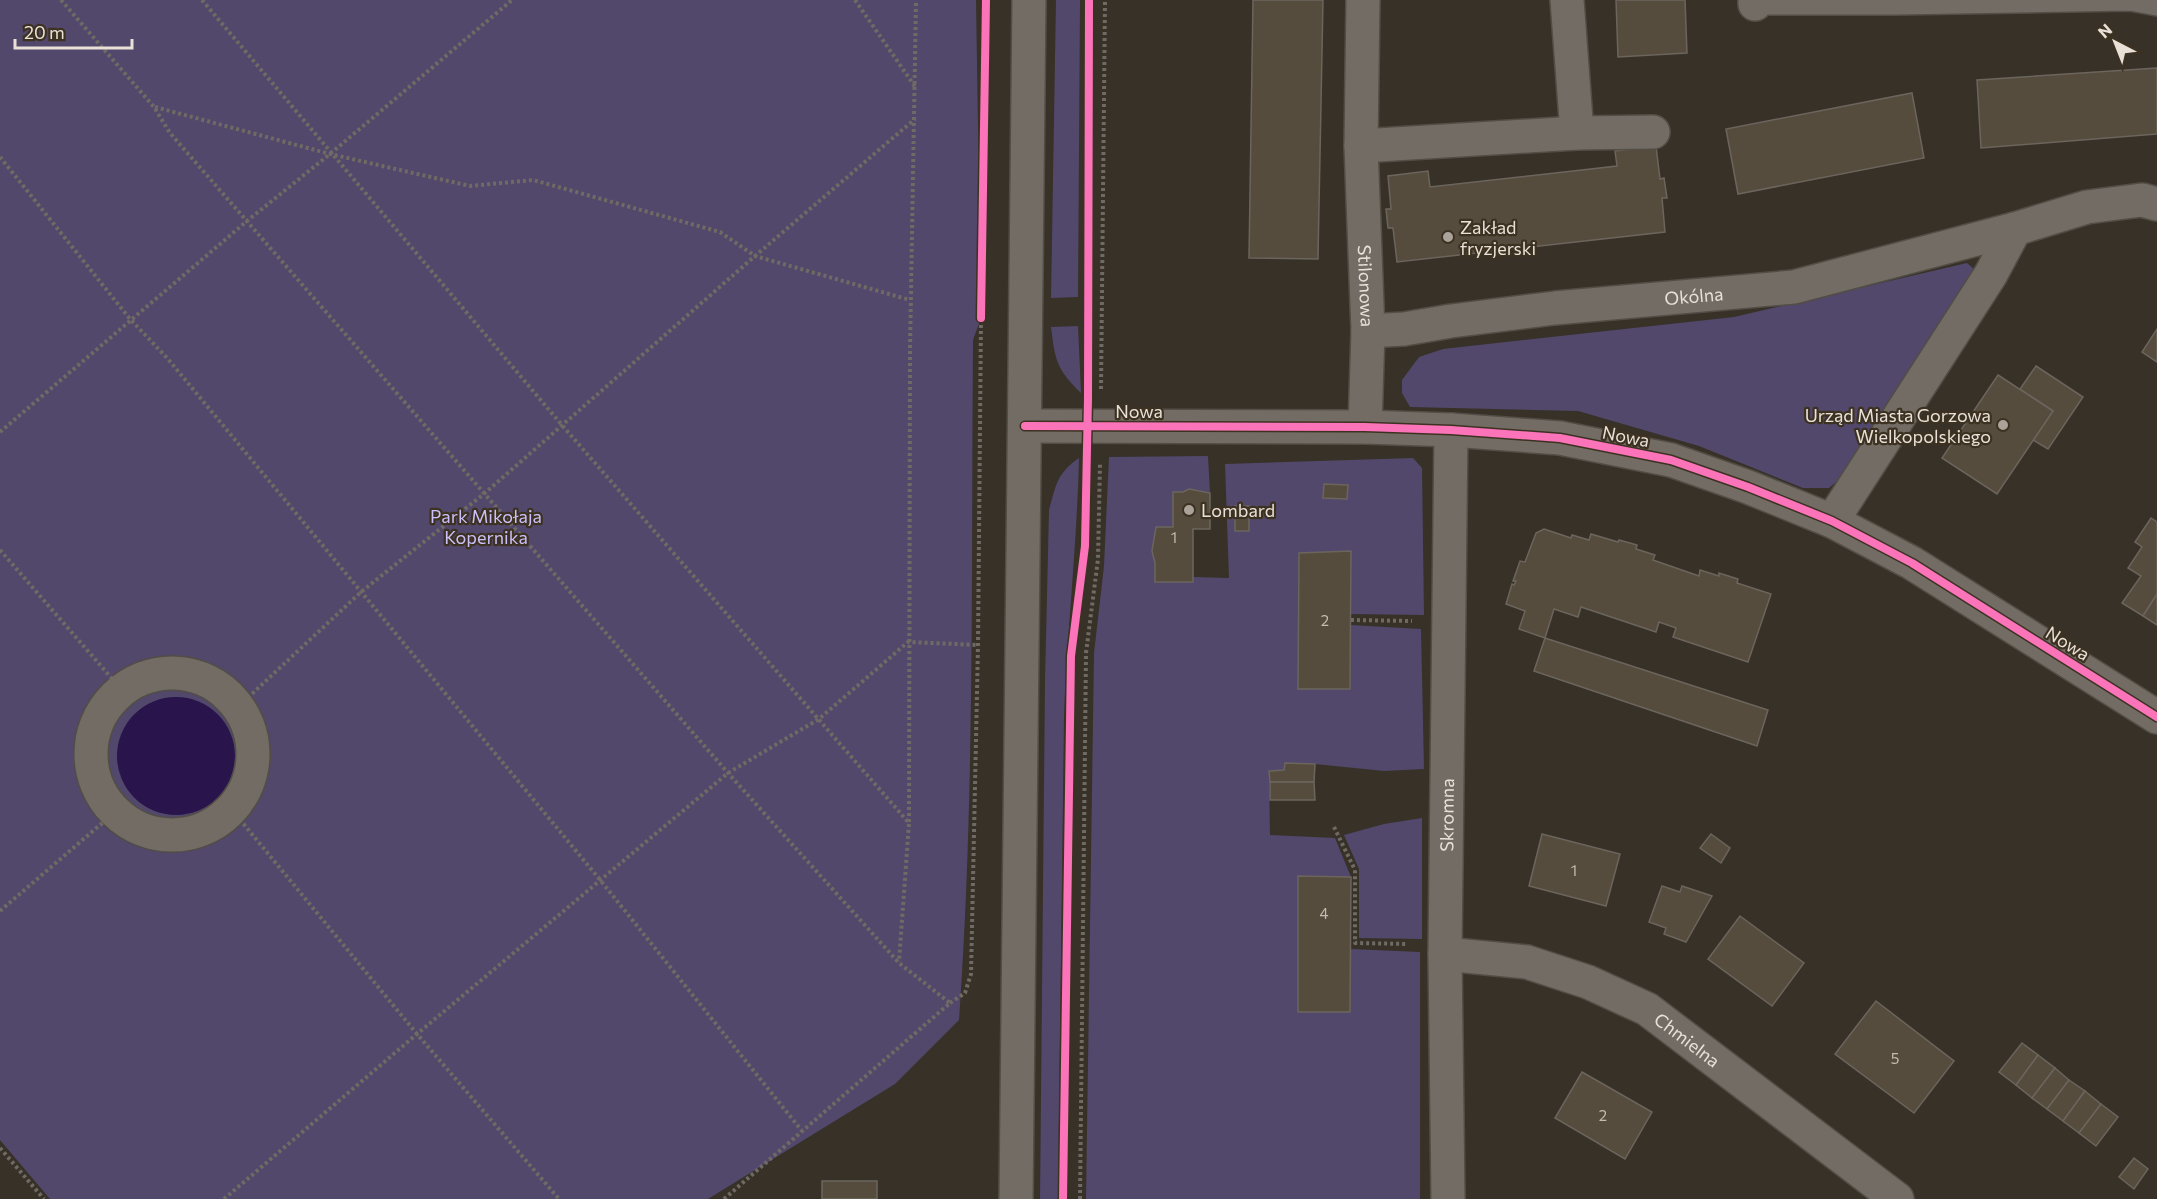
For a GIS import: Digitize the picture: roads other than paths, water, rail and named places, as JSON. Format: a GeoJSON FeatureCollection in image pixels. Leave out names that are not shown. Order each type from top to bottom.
{"type":"FeatureCollection","features":[{"type":"Feature","properties":{"kind":"street"},"geometry":{"type":"LineString","coordinates":[[1016,1199],[1029,0]]}},
{"type":"Feature","properties":{"kind":"street","name":"Stilonowa"},"geometry":{"type":"LineString","coordinates":[[1363,0],[1361,146],[1368,331],[1365,427]]}},
{"type":"Feature","properties":{"kind":"street"},"geometry":{"type":"LineString","coordinates":[[1568,0],[1577,134]]}},
{"type":"Feature","properties":{"kind":"street"},"geometry":{"type":"LineString","coordinates":[[1361,146],[1653,132]]}},
{"type":"Feature","properties":{"kind":"street","name":"Okólna"},"geometry":{"type":"LineString","coordinates":[[1368,331],[1404,329],[1555,308],[1794,287],[2015,229],[2087,207],[2142,200],[2157,204]]}},
{"type":"Feature","properties":{"kind":"street"},"geometry":{"type":"LineString","coordinates":[[1832,521],[1991,274],[2015,229]]}},
{"type":"Feature","properties":{"kind":"street","name":"Nowa"},"geometry":{"type":"LineString","coordinates":[[1024,426],[1365,427],[1451,430],[1560,438],[1671,460],[1748,487],[1832,521],[1912,563],[2157,717]]}},
{"type":"Feature","properties":{"kind":"street","name":"Skromna"},"geometry":{"type":"LineString","coordinates":[[1448,1199],[1445,954],[1451,430]]}},
{"type":"Feature","properties":{"kind":"street"},"geometry":{"type":"LineString","coordinates":[[170,672],[197,675],[220,687],[239,706],[251,731],[254,759],[248,786],[232,810],[212,826],[187,834],[161,834],[136,827],[115,812],[99,790],[91,763],[92,736],[103,710],[121,689],[144,676],[170,672]]}},
{"type":"Feature","properties":{"kind":"street","name":"Chmielna"},"geometry":{"type":"LineString","coordinates":[[1445,954],[1527,962],[1588,982],[1647,1009],[1897,1199]]}},
{"type":"Feature","properties":{"kind":"lane"},"geometry":{"type":"LineString","coordinates":[[1755,2],[1897,4],[2130,0],[2157,5]]}},
{"type":"Feature","properties":{"kind":"place","name":"Zakład fryzjerski"},"geometry":{"type":"Point","coordinates":[1448,237]}},
{"type":"Feature","properties":{"kind":"place","name":"Urząd Miasta Gorzowa Wielkopolskiego"},"geometry":{"type":"Point","coordinates":[2003,425]}},
{"type":"Feature","properties":{"kind":"place","name":"Lombard"},"geometry":{"type":"Point","coordinates":[1189,510]}},
{"type":"Feature","properties":{"kind":"park label","name":"Park Mikołaja Kopernika"},"geometry":{"type":"Point","coordinates":[486,526]}}]}
